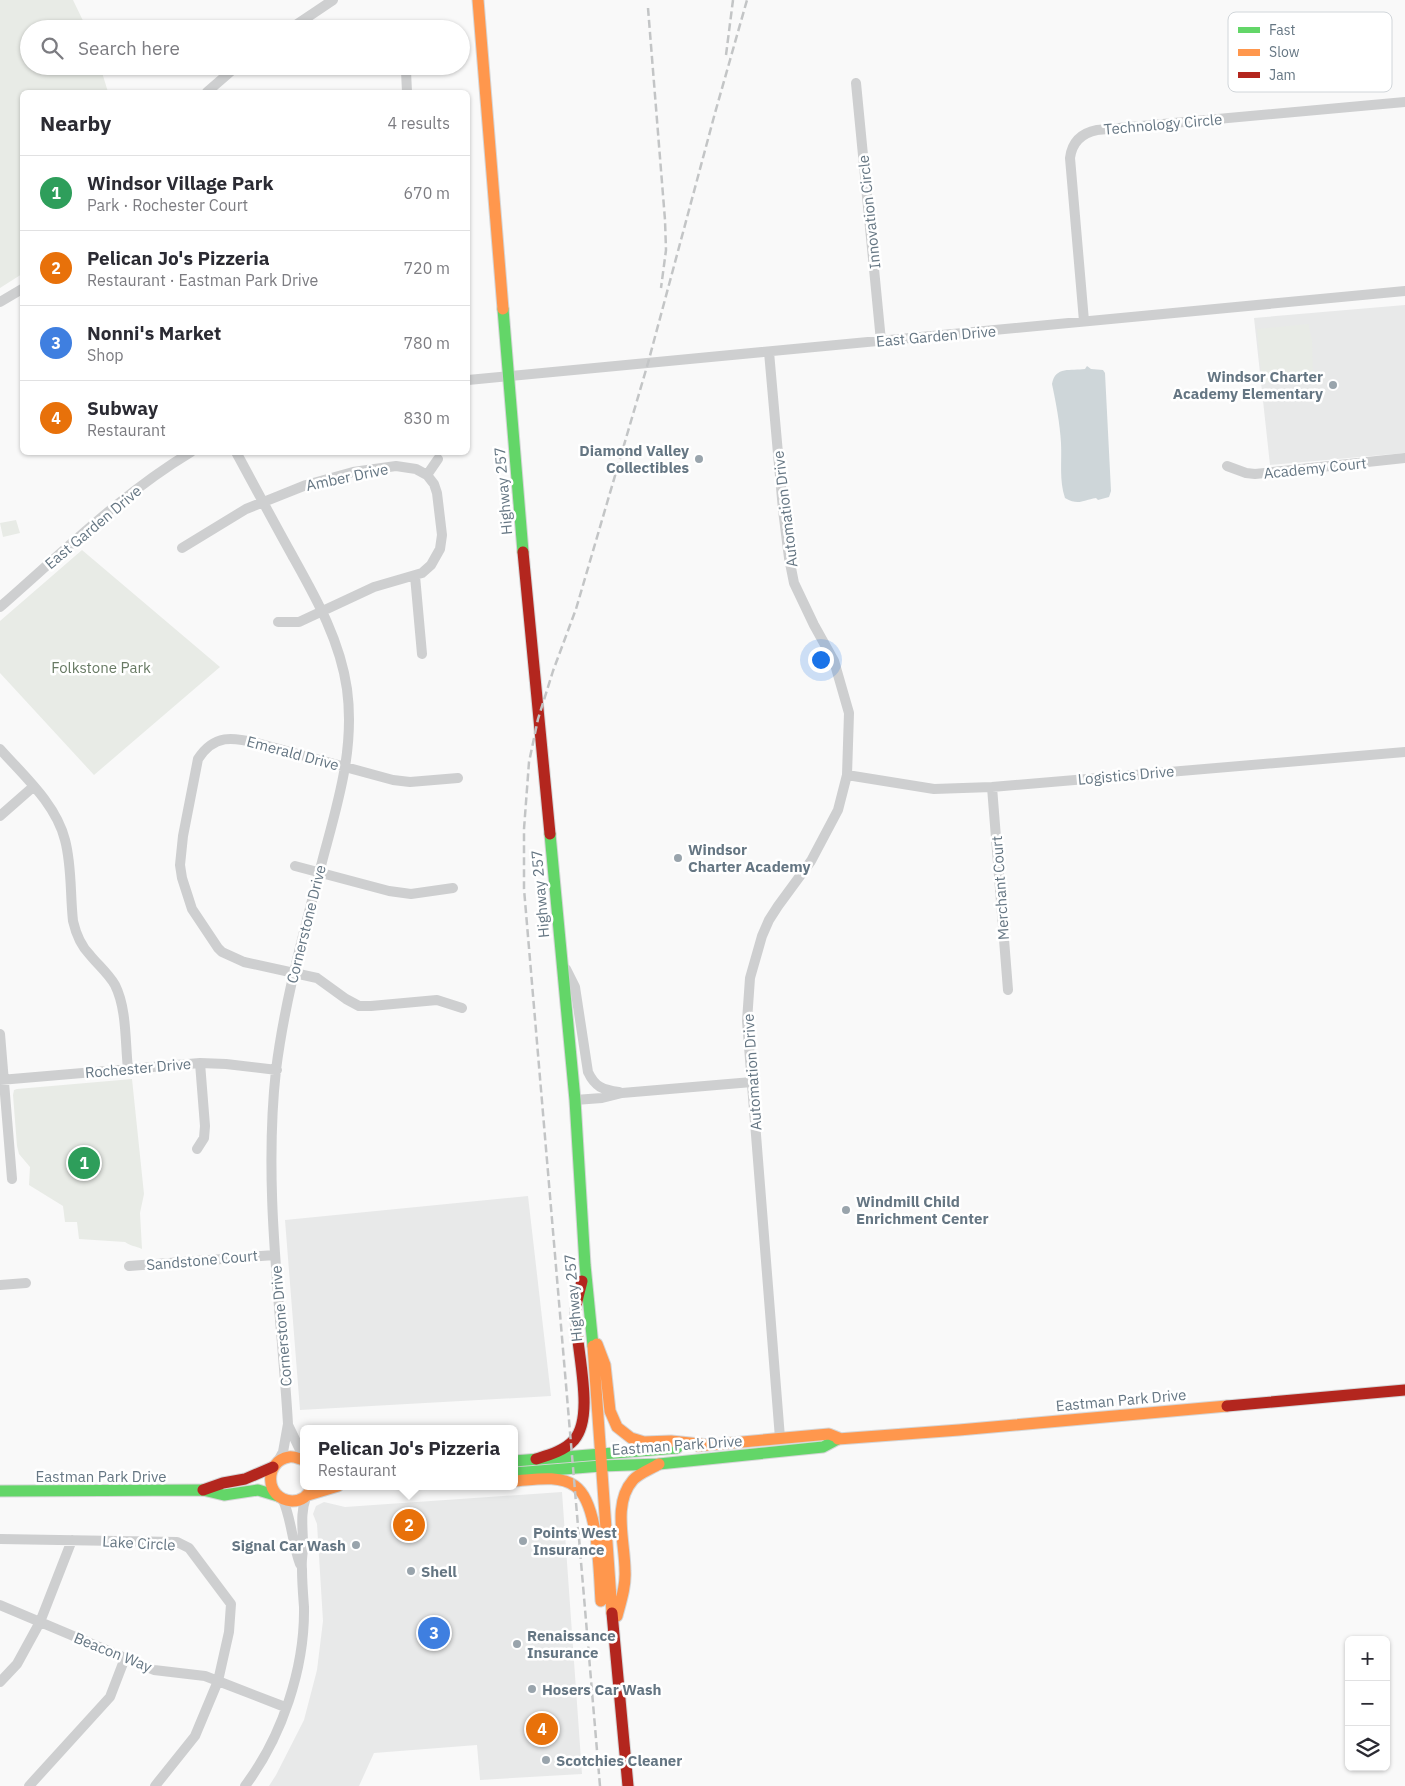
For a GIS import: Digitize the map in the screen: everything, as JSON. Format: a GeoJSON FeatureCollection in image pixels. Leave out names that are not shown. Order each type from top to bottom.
{"type":"FeatureCollection","features":[{"type":"Feature","properties":{"kind":"main road","name":"Highway 257"},"geometry":{"type":"LineString","coordinates":[[478,0],[518,501],[575,1100],[585,1265],[592,1331],[615,1651],[628,1786]]}},
{"type":"Feature","properties":{"kind":"main road"},"geometry":{"type":"LineString","coordinates":[[536,1459],[556,1453],[571,1445],[582,1430],[584,1403],[576,1308],[585,1265]]}},
{"type":"Feature","properties":{"kind":"main road"},"geometry":{"type":"LineString","coordinates":[[592,1331],[605,1365],[610,1411],[617,1427],[631,1438],[644,1442],[671,1441],[709,1445]]}},
{"type":"Feature","properties":{"kind":"main road","name":"Eastman Park Drive"},"geometry":{"type":"LineString","coordinates":[[518,1461],[601,1460],[659,1464],[823,1447],[839,1438],[960,1430],[1405,1390]]}},
{"type":"Feature","properties":{"kind":"main road","name":"Eastman Park Drive"},"geometry":{"type":"LineString","coordinates":[[518,1472],[709,1445],[829,1434],[839,1438]]}},
{"type":"Feature","properties":{"kind":"main road","name":"Eastman Park Drive"},"geometry":{"type":"LineString","coordinates":[[203,1490],[223,1483],[245,1479],[292,1456],[300,1458]]}},
{"type":"Feature","properties":{"kind":"main road"},"geometry":{"type":"LineString","coordinates":[[276,1464],[270,1479],[273,1491],[281,1498],[291,1501],[321,1490]]}},
{"type":"Feature","properties":{"kind":"main road"},"geometry":{"type":"LineString","coordinates":[[614,1632],[625,1581],[622,1529],[625,1494],[633,1480],[659,1464]]}},
{"type":"Feature","properties":{"kind":"main road"},"geometry":{"type":"LineString","coordinates":[[518,1481],[554,1480],[565,1482],[574,1485],[586,1498],[594,1527],[602,1614],[615,1651]]}},
{"type":"Feature","properties":{"kind":"main road","name":"Eastman Park Drive"},"geometry":{"type":"LineString","coordinates":[[0,1491],[203,1490],[224,1495],[258,1490],[281,1498]]}},
{"type":"Feature","properties":{"kind":"street"},"geometry":{"type":"LineString","coordinates":[[303,20],[333,0]]}},
{"type":"Feature","properties":{"kind":"street"},"geometry":{"type":"LineString","coordinates":[[209,90],[227,75]]}},
{"type":"Feature","properties":{"kind":"street"},"geometry":{"type":"LineString","coordinates":[[406,75],[408,90]]}},
{"type":"Feature","properties":{"kind":"street","name":"Innovation Circle"},"geometry":{"type":"LineString","coordinates":[[856,83],[881,342]]}},
{"type":"Feature","properties":{"kind":"street","name":"Technology Circle"},"geometry":{"type":"LineString","coordinates":[[1084,321],[1070,158],[1072,148],[1082,136],[1104,129],[1405,102]]}},
{"type":"Feature","properties":{"kind":"street"},"geometry":{"type":"LineString","coordinates":[[0,302],[20,291]]}},
{"type":"Feature","properties":{"kind":"street","name":"East Garden Drive"},"geometry":{"type":"LineString","coordinates":[[470,380],[1405,291]]}},
{"type":"Feature","properties":{"kind":"street","name":"Automation Drive"},"geometry":{"type":"LineString","coordinates":[[769,352],[783,510],[794,583],[834,661],[849,713],[847,775],[838,810],[811,861],[769,920],[762,936],[750,978],[747,1004],[780,1438]]}},
{"type":"Feature","properties":{"kind":"street","name":"East Garden Drive"},"geometry":{"type":"LineString","coordinates":[[0,607],[154,476],[186,455]]}},
{"type":"Feature","properties":{"kind":"street","name":"Cornerstone Drive"},"geometry":{"type":"LineString","coordinates":[[238,455],[323,611],[339,652],[347,690],[349,732],[346,767],[294,973],[276,1070],[271,1179],[288,1424],[283,1452],[276,1464]]}},
{"type":"Feature","properties":{"kind":"street","name":"Academy Court"},"geometry":{"type":"LineString","coordinates":[[1227,466],[1246,473],[1255,474],[1405,458]]}},
{"type":"Feature","properties":{"kind":"street"},"geometry":{"type":"LineString","coordinates":[[278,622],[299,622],[374,586],[422,573],[431,564],[437,556],[442,535],[438,499],[434,484],[427,475],[438,459]]}},
{"type":"Feature","properties":{"kind":"street","name":"Amber Drive"},"geometry":{"type":"LineString","coordinates":[[182,548],[231,517],[263,501],[306,484],[383,467],[404,466],[416,468],[427,475]]}},
{"type":"Feature","properties":{"kind":"street"},"geometry":{"type":"LineString","coordinates":[[415,576],[422,654]]}},
{"type":"Feature","properties":{"kind":"street","name":"Emerald Drive"},"geometry":{"type":"LineString","coordinates":[[458,778],[403,781],[258,743],[231,738],[213,743],[204,751],[197,764],[183,836],[180,865],[182,878],[192,908],[222,952],[244,962],[322,981],[346,1000],[359,1006],[437,1000],[462,1008]]}},
{"type":"Feature","properties":{"kind":"street"},"geometry":{"type":"LineString","coordinates":[[0,749],[54,813],[65,838],[68,850],[73,921],[79,940],[109,976],[118,992],[128,1069]]}},
{"type":"Feature","properties":{"kind":"street","name":"Logistics Drive"},"geometry":{"type":"LineString","coordinates":[[847,775],[934,790],[992,787],[1405,752]]}},
{"type":"Feature","properties":{"kind":"street"},"geometry":{"type":"LineString","coordinates":[[0,816],[33,787]]}},
{"type":"Feature","properties":{"kind":"street","name":"Merchant Court"},"geometry":{"type":"LineString","coordinates":[[992,787],[1008,990]]}},
{"type":"Feature","properties":{"kind":"street"},"geometry":{"type":"LineString","coordinates":[[295,866],[389,891],[417,893],[453,888]]}},
{"type":"Feature","properties":{"kind":"street"},"geometry":{"type":"LineString","coordinates":[[561,959],[575,987],[588,1072],[599,1088],[622,1093]]}},
{"type":"Feature","properties":{"kind":"street"},"geometry":{"type":"LineString","coordinates":[[0,1034],[2,1080],[12,1179]]}},
{"type":"Feature","properties":{"kind":"street"},"geometry":{"type":"LineString","coordinates":[[196,1149],[204,1138],[205,1126],[200,1063]]}},
{"type":"Feature","properties":{"kind":"street","name":"Rochester Drive"},"geometry":{"type":"LineString","coordinates":[[2,1080],[200,1063],[276,1070]]}},
{"type":"Feature","properties":{"kind":"street"},"geometry":{"type":"LineString","coordinates":[[575,1100],[602,1098],[622,1093],[752,1082]]}},
{"type":"Feature","properties":{"kind":"street","name":"Sandstone Court"},"geometry":{"type":"LineString","coordinates":[[129,1266],[275,1254]]}},
{"type":"Feature","properties":{"kind":"street"},"geometry":{"type":"LineString","coordinates":[[0,1285],[26,1283]]}},
{"type":"Feature","properties":{"kind":"street","name":"Cornerstone Drive"},"geometry":{"type":"LineString","coordinates":[[288,1424],[300,1450]]}},
{"type":"Feature","properties":{"kind":"street"},"geometry":{"type":"LineString","coordinates":[[245,1786],[270,1746],[279,1727],[296,1676],[302,1641],[304,1607],[302,1513],[309,1493]]}},
{"type":"Feature","properties":{"kind":"street"},"geometry":{"type":"LineString","coordinates":[[281,1498],[291,1522],[294,1547],[302,1568]]}},
{"type":"Feature","properties":{"kind":"street","name":"Lake Circle"},"geometry":{"type":"LineString","coordinates":[[0,1539],[177,1542],[189,1548],[231,1604],[229,1632],[218,1681],[195,1736],[155,1786]]}},
{"type":"Feature","properties":{"kind":"street"},"geometry":{"type":"LineString","coordinates":[[0,1682],[17,1664],[40,1622],[72,1540]]}},
{"type":"Feature","properties":{"kind":"street","name":"Beacon Way"},"geometry":{"type":"LineString","coordinates":[[0,1605],[154,1670],[204,1676],[285,1707]]}},
{"type":"Feature","properties":{"kind":"street"},"geometry":{"type":"LineString","coordinates":[[29,1786],[110,1697],[125,1658]]}},
{"type":"Feature","properties":{"kind":"shaded area","name":"Windsor Charter Academy Elementary"},"geometry":{"type":"Polygon","coordinates":[[[1405,305],[1405,453],[1270,465],[1254,318],[1405,305]]]}},
{"type":"Feature","properties":{"kind":"shaded area"},"geometry":{"type":"Polygon","coordinates":[[[1087,366],[1091,369],[1103,370],[1105,373],[1111,491],[1109,497],[1074,502],[1065,498],[1063,491],[1060,428],[1052,384],[1056,374],[1064,370],[1085,369],[1087,366]]]}},
{"type":"Feature","properties":{"kind":"shaded area"},"geometry":{"type":"Polygon","coordinates":[[[528,1196],[551,1396],[300,1410],[285,1220],[528,1196]]]}},
{"type":"Feature","properties":{"kind":"shaded area"},"geometry":{"type":"Polygon","coordinates":[[[562,1492],[582,1774],[480,1780],[477,1745],[374,1753],[359,1786],[269,1786],[304,1720],[317,1670],[323,1621],[317,1524],[313,1514],[316,1506],[324,1502],[345,1507],[562,1492]]]}},
{"type":"Feature","properties":{"kind":"green space"},"geometry":{"type":"Polygon","coordinates":[[[0,0],[73,0],[83,20],[20,20],[20,75],[103,75],[107,90],[20,90],[20,275],[0,288],[0,0]]]}},
{"type":"Feature","properties":{"kind":"green space"},"geometry":{"type":"Polygon","coordinates":[[[1309,324],[1312,340],[1313,378],[1262,383],[1257,329],[1309,324]]]}},
{"type":"Feature","properties":{"kind":"green space"},"geometry":{"type":"Polygon","coordinates":[[[16,520],[20,533],[3,537],[0,523],[16,520]]]}},
{"type":"Feature","properties":{"kind":"green space","name":"Folkstone Park"},"geometry":{"type":"Polygon","coordinates":[[[82,550],[220,667],[94,775],[0,673],[0,621],[82,550]]]}},
{"type":"Feature","properties":{"kind":"green space"},"geometry":{"type":"Polygon","coordinates":[[[132,1079],[144,1194],[140,1213],[142,1249],[125,1242],[79,1239],[77,1222],[65,1222],[63,1206],[29,1185],[30,1167],[19,1154],[17,1146],[13,1095],[14,1090],[17,1089],[132,1079]]]}},
{"type":"Feature","properties":{"kind":"railway"},"geometry":{"type":"LineString","coordinates":[[726,55],[733,0]]}},
{"type":"Feature","properties":{"kind":"railway"},"geometry":{"type":"LineString","coordinates":[[600,1786],[524,889],[524,829],[529,762],[538,719],[576,609],[648,363],[747,0]]}},
{"type":"Feature","properties":{"kind":"railway"},"geometry":{"type":"LineString","coordinates":[[648,8],[665,220],[666,250],[661,288]]}},
{"type":"Feature","properties":{"kind":"traffic: fast"},"geometry":{"type":"LineString","coordinates":[[503,309],[523,552]]}},
{"type":"Feature","properties":{"kind":"traffic: fast"},"geometry":{"type":"LineString","coordinates":[[550,834],[575,1100],[585,1265],[593,1346]]}},
{"type":"Feature","properties":{"kind":"traffic: fast"},"geometry":{"type":"LineString","coordinates":[[518,1473],[601,1466],[659,1464],[823,1447],[838,1439]]}},
{"type":"Feature","properties":{"kind":"traffic: fast"},"geometry":{"type":"LineString","coordinates":[[518,1461],[677,1448]]}},
{"type":"Feature","properties":{"kind":"traffic: fast"},"geometry":{"type":"LineString","coordinates":[[0,1491],[203,1490],[224,1495],[258,1490],[278,1496]]}},
{"type":"Feature","properties":{"kind":"traffic: slow"},"geometry":{"type":"LineString","coordinates":[[478,0],[503,309]]}},
{"type":"Feature","properties":{"kind":"traffic: slow"},"geometry":{"type":"LineString","coordinates":[[597,1344],[605,1365],[610,1411],[617,1427],[631,1438],[644,1442],[671,1441],[709,1445]]}},
{"type":"Feature","properties":{"kind":"traffic: slow"},"geometry":{"type":"LineString","coordinates":[[593,1346],[612,1613]]}},
{"type":"Feature","properties":{"kind":"traffic: slow"},"geometry":{"type":"LineString","coordinates":[[838,1439],[1227,1406]]}},
{"type":"Feature","properties":{"kind":"traffic: slow"},"geometry":{"type":"LineString","coordinates":[[698,1446],[829,1434],[839,1438]]}},
{"type":"Feature","properties":{"kind":"traffic: slow"},"geometry":{"type":"LineString","coordinates":[[300,1459],[291,1457],[281,1460],[275,1465],[272,1472],[272,1487],[276,1494],[283,1499],[292,1501],[305,1497],[310,1490]]}},
{"type":"Feature","properties":{"kind":"traffic: slow"},"geometry":{"type":"LineString","coordinates":[[617,1616],[625,1577],[621,1524],[623,1500],[633,1480],[659,1464]]}},
{"type":"Feature","properties":{"kind":"traffic: slow"},"geometry":{"type":"LineString","coordinates":[[518,1481],[561,1480],[575,1486],[583,1495],[589,1507],[596,1539],[601,1601]]}},
{"type":"Feature","properties":{"kind":"traffic: slow"},"geometry":{"type":"LineString","coordinates":[[308,1495],[325,1490]]}},
{"type":"Feature","properties":{"kind":"traffic: jam"},"geometry":{"type":"LineString","coordinates":[[523,552],[550,834]]}},
{"type":"Feature","properties":{"kind":"traffic: jam"},"geometry":{"type":"LineString","coordinates":[[536,1459],[566,1447],[574,1440],[581,1428],[584,1413],[584,1395],[576,1307],[582,1281]]}},
{"type":"Feature","properties":{"kind":"traffic: jam"},"geometry":{"type":"LineString","coordinates":[[1227,1406],[1405,1390]]}},
{"type":"Feature","properties":{"kind":"traffic: jam"},"geometry":{"type":"LineString","coordinates":[[203,1490],[223,1483],[245,1479],[273,1467]]}},
{"type":"Feature","properties":{"kind":"traffic: jam"},"geometry":{"type":"LineString","coordinates":[[612,1613],[628,1786]]}},
{"type":"Feature","properties":{"kind":"place","name":"Windsor Charter Academy Elementary"},"geometry":{"type":"Point","coordinates":[1333,385]}},
{"type":"Feature","properties":{"kind":"place","name":"Diamond Valley Collectibles"},"geometry":{"type":"Point","coordinates":[699,459]}},
{"type":"Feature","properties":{"kind":"place","name":"Windsor Charter Academy"},"geometry":{"type":"Point","coordinates":[678,858]}},
{"type":"Feature","properties":{"kind":"place","name":"Windsor Village Park"},"geometry":{"type":"Point","coordinates":[84,1163]}},
{"type":"Feature","properties":{"kind":"place","name":"Windmill Child Enrichment Center"},"geometry":{"type":"Point","coordinates":[846,1210]}},
{"type":"Feature","properties":{"kind":"place","name":"Pelican Jo's Pizzeria"},"geometry":{"type":"Point","coordinates":[409,1525]}},
{"type":"Feature","properties":{"kind":"place","name":"Points West Insurance"},"geometry":{"type":"Point","coordinates":[523,1541]}},
{"type":"Feature","properties":{"kind":"place","name":"Signal Car Wash"},"geometry":{"type":"Point","coordinates":[356,1545]}},
{"type":"Feature","properties":{"kind":"place","name":"Shell"},"geometry":{"type":"Point","coordinates":[411,1571]}},
{"type":"Feature","properties":{"kind":"place","name":"Nonni's Market"},"geometry":{"type":"Point","coordinates":[434,1633]}},
{"type":"Feature","properties":{"kind":"place","name":"Renaissance Insurance"},"geometry":{"type":"Point","coordinates":[517,1644]}},
{"type":"Feature","properties":{"kind":"place","name":"Hosers Car Wash"},"geometry":{"type":"Point","coordinates":[532,1689]}},
{"type":"Feature","properties":{"kind":"place","name":"Subway"},"geometry":{"type":"Point","coordinates":[542,1729]}},
{"type":"Feature","properties":{"kind":"place","name":"Scotchies Cleaner"},"geometry":{"type":"Point","coordinates":[546,1760]}}]}
